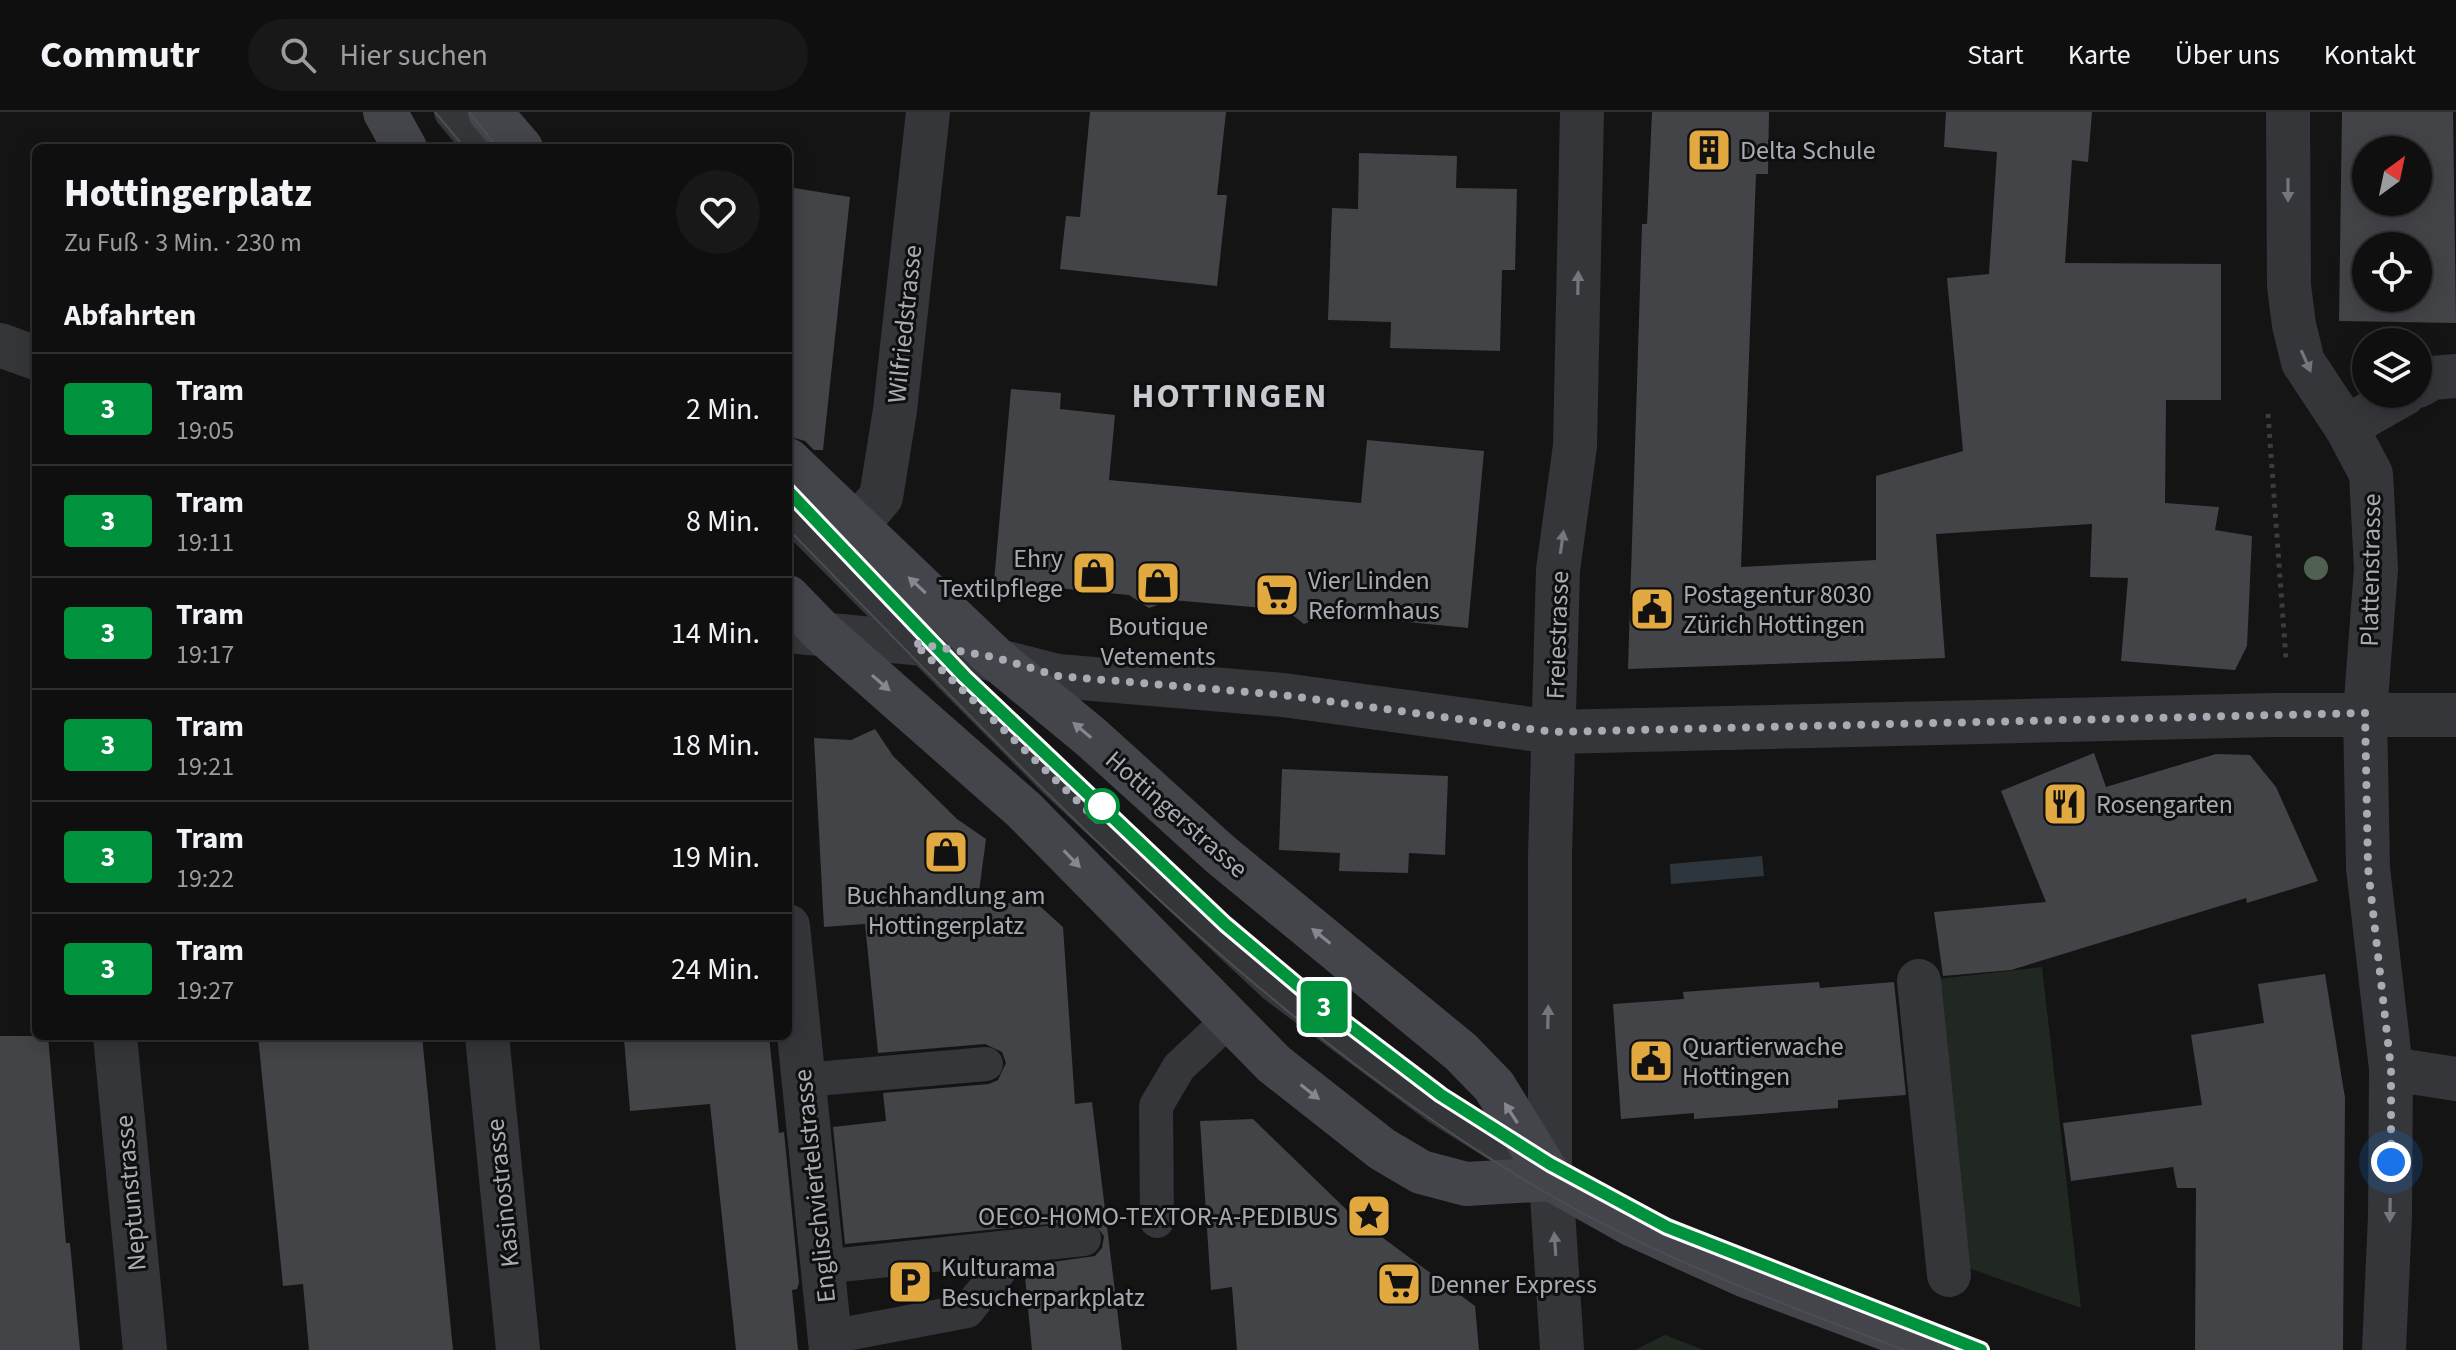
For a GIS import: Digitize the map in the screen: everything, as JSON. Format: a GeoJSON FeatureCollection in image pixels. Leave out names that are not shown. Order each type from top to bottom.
{"type":"FeatureCollection","features":[{"type":"Feature","properties":{"kind":"main road"},"geometry":{"type":"LineString","coordinates":[[385,112],[403,144]]}},
{"type":"Feature","properties":{"kind":"main road"},"geometry":{"type":"LineString","coordinates":[[490,112],[518,144]]}},
{"type":"Feature","properties":{"kind":"main road","name":"Hottingerstrasse"},"geometry":{"type":"LineString","coordinates":[[792,464],[994,657],[1092,738],[1220,854],[1461,1052],[1494,1086],[1551,1179],[1633,1225],[1746,1276],[1943,1350]]}},
{"type":"Feature","properties":{"kind":"main road"},"geometry":{"type":"LineString","coordinates":[[792,605],[805,631],[1024,810],[1274,1064],[1382,1149],[1421,1172],[1466,1184],[1551,1179]]}},
{"type":"Feature","properties":{"kind":"street","name":"Wilfriedstrasse"},"geometry":{"type":"LineString","coordinates":[[855,527],[881,497],[895,410],[928,112]]}},
{"type":"Feature","properties":{"kind":"street","name":"Freiestrasse"},"geometry":{"type":"LineString","coordinates":[[1562,1350],[1551,1179],[1548,1041],[1550,855],[1558,570],[1575,446],[1582,112]]}},
{"type":"Feature","properties":{"kind":"street","name":"Plattenstrasse"},"geometry":{"type":"LineString","coordinates":[[2288,112],[2292,312],[2303,362],[2346,427],[2371,474],[2376,569],[2365,713],[2368,868],[2391,1069],[2390,1216],[2384,1350]]}},
{"type":"Feature","properties":{"kind":"street"},"geometry":{"type":"LineString","coordinates":[[0,345],[32,357]]}},
{"type":"Feature","properties":{"kind":"street"},"geometry":{"type":"LineString","coordinates":[[2432,378],[2456,376]]}},
{"type":"Feature","properties":{"kind":"street"},"geometry":{"type":"LineString","coordinates":[[2346,427],[2379,408]]}},
{"type":"Feature","properties":{"kind":"street"},"geometry":{"type":"LineString","coordinates":[[805,631],[914,643],[994,657],[1058,676],[1283,695],[1553,732],[2365,713],[2456,715]]}},
{"type":"Feature","properties":{"kind":"street","name":"Englischviertelstrasse"},"geometry":{"type":"LineString","coordinates":[[792,964],[831,1344]]}},
{"type":"Feature","properties":{"kind":"street"},"geometry":{"type":"LineString","coordinates":[[1919,981],[1949,1275]]}},
{"type":"Feature","properties":{"kind":"street","name":"Neptunstrasse"},"geometry":{"type":"LineString","coordinates":[[115,1040],[145,1350]]}},
{"type":"Feature","properties":{"kind":"street","name":"Kasinostrasse"},"geometry":{"type":"LineString","coordinates":[[487,1040],[518,1350]]}},
{"type":"Feature","properties":{"kind":"street"},"geometry":{"type":"LineString","coordinates":[[2391,1069],[2456,1079]]}},
{"type":"Feature","properties":{"kind":"lane"},"geometry":{"type":"LineString","coordinates":[[451,112],[478,144]]}},
{"type":"Feature","properties":{"kind":"lane","name":"Hottingerstrasse"},"geometry":{"type":"LineString","coordinates":[[792,516],[914,643],[1053,779],[1275,986],[1437,1107],[1551,1179]]}},
{"type":"Feature","properties":{"kind":"lane"},"geometry":{"type":"LineString","coordinates":[[1157,1221],[1156,1106],[1179,1067],[1229,1020]]}},
{"type":"Feature","properties":{"kind":"lane"},"geometry":{"type":"LineString","coordinates":[[804,1080],[986,1064]]}},
{"type":"Feature","properties":{"kind":"lane"},"geometry":{"type":"LineString","coordinates":[[822,1267],[1084,1239]]}},
{"type":"Feature","properties":{"kind":"lane"},"geometry":{"type":"LineString","coordinates":[[831,1344],[967,1311],[1000,1270]]}},
{"type":"Feature","properties":{"kind":"path"},"geometry":{"type":"LineString","coordinates":[[2267,404],[2286,661]]}},
{"type":"Feature","properties":{"kind":"shaded area"},"geometry":{"type":"Polygon","coordinates":[[[1762,856],[1764,876],[1671,884],[1670,864],[1762,856]]]}},
{"type":"Feature","properties":{"kind":"shaded area"},"geometry":{"type":"Polygon","coordinates":[[[2042,967],[2081,1308],[1963,1266],[1938,979],[2042,967]]]}},
{"type":"Feature","properties":{"kind":"shaded area"},"geometry":{"type":"Polygon","coordinates":[[[1665,1335],[1704,1350],[1635,1350],[1665,1335]]]}},
{"type":"Feature","properties":{"kind":"building"},"geometry":{"type":"Polygon","coordinates":[[[1090,112],[1226,112],[1217,195],[1227,195],[1217,286],[1060,269],[1066,216],[1080,217],[1090,112]]]}},
{"type":"Feature","properties":{"kind":"building"},"geometry":{"type":"Polygon","coordinates":[[[1652,112],[1769,112],[1768,174],[1756,174],[1741,567],[1876,560],[1876,476],[1963,451],[1947,278],[1989,274],[1997,152],[1944,147],[1946,112],[2092,112],[2088,162],[2072,160],[2065,263],[2221,264],[2221,400],[2166,400],[2165,503],[2219,507],[2215,530],[2252,536],[2247,646],[2235,670],[2121,661],[2128,578],[2090,577],[2092,524],[1936,534],[1945,658],[1628,669],[1642,224],[1647,224],[1652,112]]]}},
{"type":"Feature","properties":{"kind":"building"},"geometry":{"type":"Polygon","coordinates":[[[2342,112],[2453,112],[2456,323],[2339,321],[2342,112]]]}},
{"type":"Feature","properties":{"kind":"building"},"geometry":{"type":"Polygon","coordinates":[[[1359,153],[1457,156],[1456,188],[1517,189],[1515,270],[1502,270],[1500,351],[1390,348],[1391,322],[1328,320],[1332,208],[1358,209],[1359,153]]]}},
{"type":"Feature","properties":{"kind":"building"},"geometry":{"type":"Polygon","coordinates":[[[792,188],[850,197],[823,450],[814,450],[805,441],[792,437],[792,188]]]}},
{"type":"Feature","properties":{"kind":"building"},"geometry":{"type":"Polygon","coordinates":[[[1011,389],[1061,393],[1060,409],[1115,415],[1109,480],[1361,503],[1367,440],[1484,451],[1468,628],[1327,614],[1304,624],[1286,610],[1172,600],[1149,608],[1129,595],[994,582],[1011,389]]]}},
{"type":"Feature","properties":{"kind":"building"},"geometry":{"type":"Polygon","coordinates":[[[875,729],[893,756],[957,819],[986,839],[977,907],[1033,900],[1063,927],[1075,1104],[1092,1102],[1122,1350],[1032,1350],[1024,1266],[1095,1256],[1102,1248],[1104,1236],[1091,1220],[845,1244],[833,1127],[886,1121],[883,1093],[989,1084],[998,1080],[1006,1063],[1002,1052],[985,1044],[878,1053],[865,924],[824,927],[814,738],[851,740],[875,729]]]}},
{"type":"Feature","properties":{"kind":"building"},"geometry":{"type":"Polygon","coordinates":[[[2094,753],[2106,787],[2216,754],[2250,755],[2276,787],[2318,881],[2247,903],[2246,898],[2011,970],[1943,976],[1934,912],[2046,902],[2001,791],[2094,753]]]}},
{"type":"Feature","properties":{"kind":"building"},"geometry":{"type":"Polygon","coordinates":[[[1282,769],[1448,776],[1445,855],[1409,853],[1408,873],[1339,871],[1340,853],[1279,850],[1282,769]]]}},
{"type":"Feature","properties":{"kind":"building"},"geometry":{"type":"Polygon","coordinates":[[[2325,974],[2345,1098],[2343,1350],[2195,1350],[2196,1188],[2177,1188],[2173,1167],[2071,1181],[2063,1123],[2202,1105],[2191,1035],[2264,1023],[2258,984],[2325,974]]]}},
{"type":"Feature","properties":{"kind":"building"},"geometry":{"type":"Polygon","coordinates":[[[1819,982],[1820,988],[1894,982],[1906,1095],[1838,1100],[1838,1108],[1694,1119],[1694,1113],[1621,1119],[1613,1004],[1684,999],[1683,992],[1819,982]]]}},
{"type":"Feature","properties":{"kind":"building"},"geometry":{"type":"Polygon","coordinates":[[[0,1036],[32,1036],[32,1040],[48,1040],[66,1243],[70,1243],[80,1350],[0,1350],[0,1036]]]}},
{"type":"Feature","properties":{"kind":"building"},"geometry":{"type":"Polygon","coordinates":[[[258,1040],[422,1040],[453,1350],[309,1350],[303,1284],[283,1286],[258,1040]]]}},
{"type":"Feature","properties":{"kind":"building"},"geometry":{"type":"Polygon","coordinates":[[[624,1040],[769,1040],[779,1133],[784,1132],[799,1283],[797,1289],[792,1290],[798,1350],[736,1350],[710,1104],[630,1111],[624,1040]]]}},
{"type":"Feature","properties":{"kind":"building"},"geometry":{"type":"Polygon","coordinates":[[[1253,1119],[1352,1215],[1475,1306],[1479,1350],[1237,1350],[1232,1287],[1211,1290],[1200,1121],[1253,1119]]]}},
{"type":"Feature","properties":{"kind":"tram line"},"geometry":{"type":"LineString","coordinates":[[435,112],[462,144]]}},
{"type":"Feature","properties":{"kind":"tram line"},"geometry":{"type":"LineString","coordinates":[[469,112],[495,144]]}},
{"type":"Feature","properties":{"kind":"tram line"},"geometry":{"type":"LineString","coordinates":[[792,495],[965,677],[1225,924],[1308,994],[1441,1095],[1550,1164],[1667,1227],[1981,1350]]}},
{"type":"Feature","properties":{"kind":"tram line","name":"3"},"geometry":{"type":"LineString","coordinates":[[792,496],[965,677],[1225,924],[1308,994],[1441,1095],[1550,1164],[1667,1227],[1757,1265],[1981,1350]]}},
{"type":"Feature","properties":{"kind":"tram line"},"geometry":{"type":"LineString","coordinates":[[792,533],[1055,801],[1241,973],[1340,1053],[1442,1127],[1550,1195],[1593,1218],[1724,1280],[1904,1350]]}},
{"type":"Feature","properties":{"kind":"place","name":"Delta Schule"},"geometry":{"type":"Point","coordinates":[1709,150]}},
{"type":"Feature","properties":{"kind":"place","name":"Ehry Textilpflege"},"geometry":{"type":"Point","coordinates":[1094,573]}},
{"type":"Feature","properties":{"kind":"place","name":"Boutique Vetements"},"geometry":{"type":"Point","coordinates":[1158,583]}},
{"type":"Feature","properties":{"kind":"place","name":"Vier Linden Reformhaus"},"geometry":{"type":"Point","coordinates":[1277,595]}},
{"type":"Feature","properties":{"kind":"place","name":"Postagentur 8030 Zürich Hottingen"},"geometry":{"type":"Point","coordinates":[1652,609]}},
{"type":"Feature","properties":{"kind":"place","name":"Rosengarten"},"geometry":{"type":"Point","coordinates":[2065,804]}},
{"type":"Feature","properties":{"kind":"place","name":"Buchhandlung am Hottingerplatz"},"geometry":{"type":"Point","coordinates":[946,852]}},
{"type":"Feature","properties":{"kind":"place","name":"Quartierwache Hottingen"},"geometry":{"type":"Point","coordinates":[1651,1061]}},
{"type":"Feature","properties":{"kind":"place","name":"OECO-HOMO-TEXTOR-A-PEDIBUS"},"geometry":{"type":"Point","coordinates":[1369,1216]}},
{"type":"Feature","properties":{"kind":"place","name":"Kulturama Besucherparkplatz"},"geometry":{"type":"Point","coordinates":[910,1282]}},
{"type":"Feature","properties":{"kind":"place","name":"Denner Express"},"geometry":{"type":"Point","coordinates":[1399,1284]}},
{"type":"Feature","properties":{"kind":"district","name":"HOTTINGEN"},"geometry":{"type":"Point","coordinates":[1230,395]}},
{"type":"Feature","properties":{"kind":"route"},"geometry":{"type":"LineString","coordinates":[[1102,806],[1097,820],[914,643],[994,657],[1058,676],[1283,695],[1553,732],[2365,713],[2368,868],[2391,1069],[2391,1162]]}}]}
